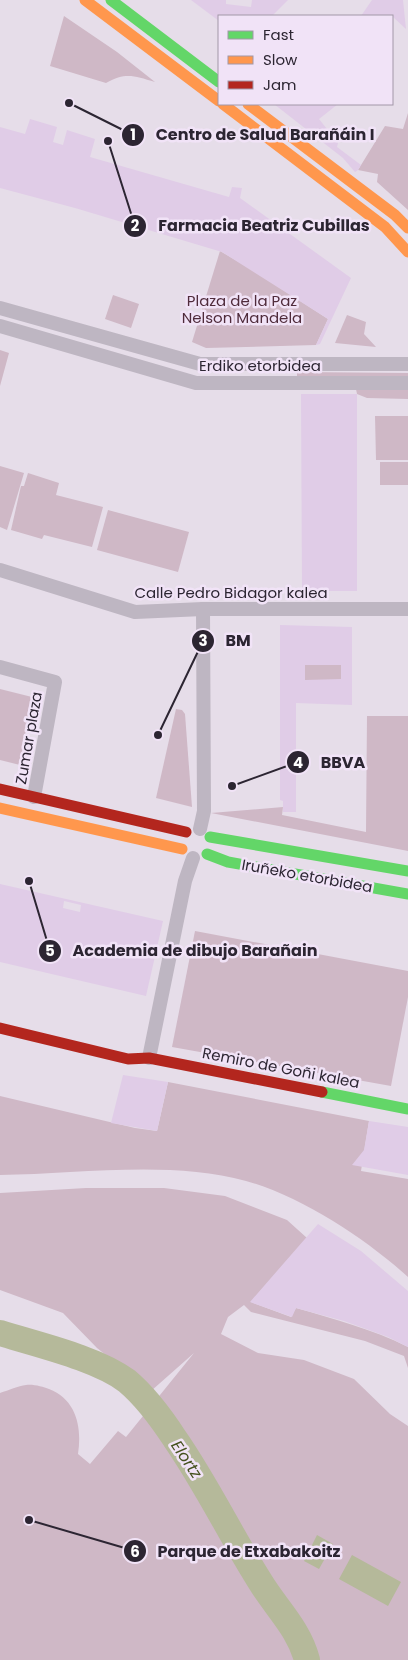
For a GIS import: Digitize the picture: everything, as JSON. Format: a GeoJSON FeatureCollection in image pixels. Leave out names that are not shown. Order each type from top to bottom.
{"type":"FeatureCollection","features":[{"type":"Feature","properties":{"kind":"main road"},"geometry":{"type":"LineString","coordinates":[[84,0],[218,100]]}},
{"type":"Feature","properties":{"kind":"main road"},"geometry":{"type":"LineString","coordinates":[[111,0],[218,81]]}},
{"type":"Feature","properties":{"kind":"main road"},"geometry":{"type":"LineString","coordinates":[[224,105],[385,227],[408,252]]}},
{"type":"Feature","properties":{"kind":"main road"},"geometry":{"type":"LineString","coordinates":[[249,105],[396,215],[408,228]]}},
{"type":"Feature","properties":{"kind":"main road"},"geometry":{"type":"LineString","coordinates":[[0,789],[186,832],[205,833],[211,846],[207,854],[202,857],[0,808]]}},
{"type":"Feature","properties":{"kind":"main road"},"geometry":{"type":"LineString","coordinates":[[186,832],[181,840],[187,854]]}},
{"type":"Feature","properties":{"kind":"main road","name":"Iruñeko etorbidea"},"geometry":{"type":"LineString","coordinates":[[205,833],[234,843],[408,871]]}},
{"type":"Feature","properties":{"kind":"main road","name":"Iruñeko etorbidea"},"geometry":{"type":"LineString","coordinates":[[207,854],[228,862],[408,894]]}},
{"type":"Feature","properties":{"kind":"main road","name":"Remiro de Goñi kalea"},"geometry":{"type":"LineString","coordinates":[[0,1028],[128,1059],[149,1058],[408,1107]]}},
{"type":"Feature","properties":{"kind":"street","name":"Erdiko etorbidea"},"geometry":{"type":"LineString","coordinates":[[0,308],[200,364],[348,366],[408,364]]}},
{"type":"Feature","properties":{"kind":"street","name":"Erdiko etorbidea"},"geometry":{"type":"LineString","coordinates":[[1,330],[196,383],[408,383]]}},
{"type":"Feature","properties":{"kind":"street","name":"Calle Pedro Bidagor kalea"},"geometry":{"type":"LineString","coordinates":[[0,570],[135,612],[204,609],[408,609]]}},
{"type":"Feature","properties":{"kind":"street"},"geometry":{"type":"LineString","coordinates":[[204,609],[205,833]]}},
{"type":"Feature","properties":{"kind":"street","name":"Zumar plaza"},"geometry":{"type":"LineString","coordinates":[[0,667],[55,682],[34,797]]}},
{"type":"Feature","properties":{"kind":"street"},"geometry":{"type":"LineString","coordinates":[[149,1058],[185,881],[187,854]]}},
{"type":"Feature","properties":{"kind":"green space"},"geometry":{"type":"Polygon","coordinates":[[[64,16],[117,52],[155,82],[125,76],[106,83],[50,66],[64,16]]]}},
{"type":"Feature","properties":{"kind":"green space"},"geometry":{"type":"Polygon","coordinates":[[[408,113],[408,210],[377,182],[378,174],[358,170],[385,126],[403,129],[408,113]]]}},
{"type":"Feature","properties":{"kind":"green space","name":"Plaza de la Paz Nelson Mandela"},"geometry":{"type":"Polygon","coordinates":[[[220,251],[328,319],[316,345],[206,348],[192,342],[220,251]]]}},
{"type":"Feature","properties":{"kind":"green space"},"geometry":{"type":"Polygon","coordinates":[[[113,295],[139,304],[131,328],[105,319],[113,295]]]}},
{"type":"Feature","properties":{"kind":"green space"},"geometry":{"type":"Polygon","coordinates":[[[347,315],[366,322],[364,334],[376,347],[335,343],[347,315]]]}},
{"type":"Feature","properties":{"kind":"green space"},"geometry":{"type":"Polygon","coordinates":[[[0,350],[9,353],[0,386],[0,350]]]}},
{"type":"Feature","properties":{"kind":"green space"},"geometry":{"type":"Polygon","coordinates":[[[297,372],[408,373],[408,377],[297,376],[297,372]]]}},
{"type":"Feature","properties":{"kind":"green space"},"geometry":{"type":"Polygon","coordinates":[[[408,388],[408,399],[367,398],[357,394],[356,389],[408,388]]]}},
{"type":"Feature","properties":{"kind":"green space"},"geometry":{"type":"Polygon","coordinates":[[[375,416],[408,416],[408,460],[376,460],[375,416]]]}},
{"type":"Feature","properties":{"kind":"green space"},"geometry":{"type":"Polygon","coordinates":[[[380,462],[408,462],[408,485],[380,485],[380,462]]]}},
{"type":"Feature","properties":{"kind":"green space"},"geometry":{"type":"Polygon","coordinates":[[[0,466],[24,473],[7,530],[0,527],[0,466]]]}},
{"type":"Feature","properties":{"kind":"green space"},"geometry":{"type":"Polygon","coordinates":[[[28,473],[59,483],[56,495],[103,507],[92,547],[44,535],[42,539],[11,530],[21,486],[24,486],[28,473]]]}},
{"type":"Feature","properties":{"kind":"green space"},"geometry":{"type":"Polygon","coordinates":[[[108,510],[189,532],[178,572],[97,550],[108,510]]]}},
{"type":"Feature","properties":{"kind":"green space"},"geometry":{"type":"Polygon","coordinates":[[[305,665],[341,665],[341,680],[305,680],[305,665]]]}},
{"type":"Feature","properties":{"kind":"green space"},"geometry":{"type":"Polygon","coordinates":[[[0,689],[32,697],[20,765],[0,760],[0,689]]]}},
{"type":"Feature","properties":{"kind":"green space"},"geometry":{"type":"Polygon","coordinates":[[[176,709],[182,710],[185,714],[192,807],[156,798],[176,709]]]}},
{"type":"Feature","properties":{"kind":"green space"},"geometry":{"type":"Polygon","coordinates":[[[367,716],[408,716],[408,851],[211,813],[283,807],[282,815],[366,832],[367,716]]]}},
{"type":"Feature","properties":{"kind":"green space"},"geometry":{"type":"Polygon","coordinates":[[[195,931],[408,971],[408,997],[391,1086],[172,1047],[195,931]]]}},
{"type":"Feature","properties":{"kind":"green space"},"geometry":{"type":"Polygon","coordinates":[[[168,1082],[369,1121],[361,1171],[408,1179],[408,1277],[373,1248],[332,1220],[289,1197],[246,1181],[187,1171],[156,1170],[0,1175],[0,1096],[135,1128],[157,1131],[168,1082]]]}},
{"type":"Feature","properties":{"kind":"green space"},"geometry":{"type":"Polygon","coordinates":[[[86,1188],[164,1188],[225,1196],[287,1220],[307,1238],[251,1302],[291,1317],[296,1308],[339,1320],[408,1347],[408,1368],[404,1356],[365,1341],[251,1312],[244,1305],[228,1317],[221,1334],[258,1353],[304,1360],[354,1379],[390,1414],[408,1426],[408,1660],[0,1660],[0,1393],[20,1386],[35,1385],[49,1389],[66,1400],[72,1408],[78,1425],[78,1454],[90,1464],[118,1431],[126,1437],[194,1353],[151,1391],[97,1348],[63,1313],[0,1290],[0,1193],[86,1188]]]}},
{"type":"Feature","properties":{"kind":"shaded area"},"geometry":{"type":"Polygon","coordinates":[[[191,0],[226,0],[226,4],[251,7],[252,0],[288,0],[273,15],[218,15],[218,20],[191,0]]]}},
{"type":"Feature","properties":{"kind":"shaded area"},"geometry":{"type":"Polygon","coordinates":[[[372,0],[403,0],[406,29],[393,15],[362,15],[372,0]]]}},
{"type":"Feature","properties":{"kind":"shaded area"},"geometry":{"type":"Polygon","coordinates":[[[275,105],[337,105],[319,119],[338,143],[337,147],[361,165],[355,172],[343,158],[275,105]]]}},
{"type":"Feature","properties":{"kind":"shaded area"},"geometry":{"type":"Polygon","coordinates":[[[30,119],[57,127],[53,142],[63,145],[67,130],[95,139],[90,157],[229,197],[232,187],[242,188],[240,198],[351,278],[320,344],[316,345],[328,319],[222,252],[75,208],[0,188],[0,127],[25,134],[30,119]]]}},
{"type":"Feature","properties":{"kind":"shaded area"},"geometry":{"type":"Polygon","coordinates":[[[301,394],[357,394],[357,591],[302,591],[301,394]]]}},
{"type":"Feature","properties":{"kind":"shaded area"},"geometry":{"type":"Polygon","coordinates":[[[280,625],[352,627],[352,705],[296,703],[296,812],[283,812],[283,801],[280,800],[280,625]],[[305,665],[305,680],[341,679],[341,665],[305,665]]]}},
{"type":"Feature","properties":{"kind":"shaded area"},"geometry":{"type":"Polygon","coordinates":[[[0,884],[163,921],[146,996],[0,962],[0,884]],[[64,901],[63,908],[80,912],[81,905],[64,901]]]}},
{"type":"Feature","properties":{"kind":"shaded area"},"geometry":{"type":"Polygon","coordinates":[[[123,1075],[168,1082],[157,1131],[111,1123],[123,1075]]]}},
{"type":"Feature","properties":{"kind":"shaded area"},"geometry":{"type":"Polygon","coordinates":[[[369,1121],[408,1127],[408,1175],[352,1165],[364,1150],[369,1121]]]}},
{"type":"Feature","properties":{"kind":"shaded area"},"geometry":{"type":"Polygon","coordinates":[[[318,1224],[361,1251],[408,1291],[408,1347],[388,1337],[344,1321],[296,1308],[292,1317],[250,1302],[318,1224]]]}},
{"type":"Feature","properties":{"kind":"shaded area"},"geometry":{"type":"Polygon","coordinates":[[[317,1535],[333,1544],[319,1569],[304,1561],[317,1535]]]}},
{"type":"Feature","properties":{"kind":"shaded area"},"geometry":{"type":"Polygon","coordinates":[[[352,1555],[401,1582],[388,1606],[339,1579],[352,1555]]]}},
{"type":"Feature","properties":{"kind":"waterway","name":"Elortz"},"geometry":{"type":"LineString","coordinates":[[0,1333],[99,1365],[127,1381],[141,1394],[187,1456],[267,1593],[299,1639],[307,1660]]}},
{"type":"Feature","properties":{"kind":"traffic: fast"},"geometry":{"type":"LineString","coordinates":[[111,0],[218,81]]}},
{"type":"Feature","properties":{"kind":"traffic: fast"},"geometry":{"type":"LineString","coordinates":[[210,837],[408,871]]}},
{"type":"Feature","properties":{"kind":"traffic: fast"},"geometry":{"type":"LineString","coordinates":[[207,854],[228,862],[408,894]]}},
{"type":"Feature","properties":{"kind":"traffic: fast"},"geometry":{"type":"LineString","coordinates":[[322,1092],[408,1109]]}},
{"type":"Feature","properties":{"kind":"traffic: slow"},"geometry":{"type":"LineString","coordinates":[[85,0],[218,100]]}},
{"type":"Feature","properties":{"kind":"traffic: slow"},"geometry":{"type":"LineString","coordinates":[[224,105],[385,227],[408,252]]}},
{"type":"Feature","properties":{"kind":"traffic: slow"},"geometry":{"type":"LineString","coordinates":[[249,105],[395,215],[408,228]]}},
{"type":"Feature","properties":{"kind":"traffic: slow"},"geometry":{"type":"LineString","coordinates":[[0,808],[182,849]]}},
{"type":"Feature","properties":{"kind":"traffic: jam"},"geometry":{"type":"LineString","coordinates":[[0,789],[186,832]]}},
{"type":"Feature","properties":{"kind":"traffic: jam"},"geometry":{"type":"LineString","coordinates":[[0,1028],[128,1059],[149,1058],[322,1092]]}},
{"type":"Feature","properties":{"kind":"place","name":"Centro de Salud Barañáin I"},"geometry":{"type":"Point","coordinates":[69,103]}},
{"type":"Feature","properties":{"kind":"place","name":"Farmacia Beatriz Cubillas"},"geometry":{"type":"Point","coordinates":[108,141]}},
{"type":"Feature","properties":{"kind":"place","name":"BM"},"geometry":{"type":"Point","coordinates":[158,735]}},
{"type":"Feature","properties":{"kind":"place","name":"BBVA"},"geometry":{"type":"Point","coordinates":[232,786]}},
{"type":"Feature","properties":{"kind":"place","name":"Academia de dibujo Barañain"},"geometry":{"type":"Point","coordinates":[29,881]}},
{"type":"Feature","properties":{"kind":"place","name":"Parque de Etxabakoitz"},"geometry":{"type":"Point","coordinates":[29,1520]}}]}
